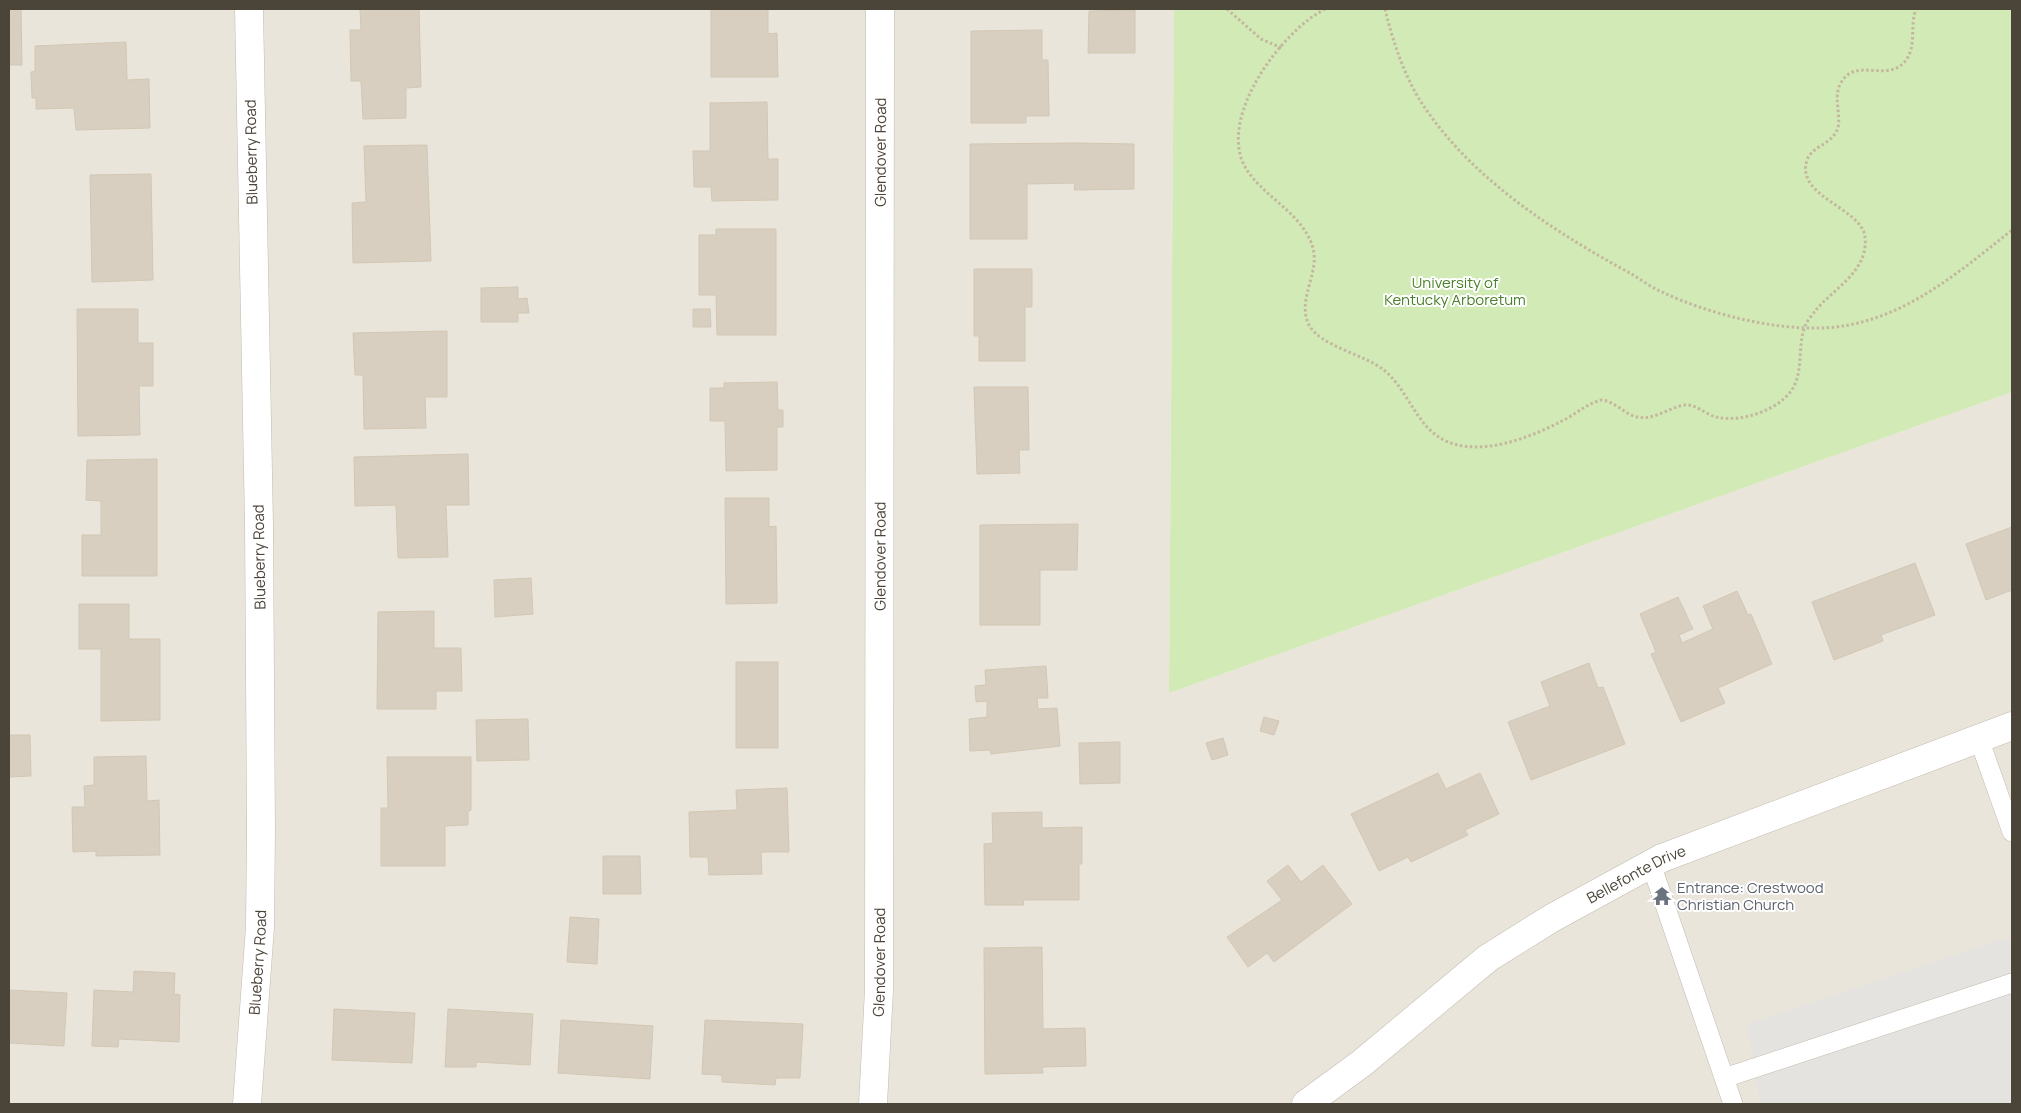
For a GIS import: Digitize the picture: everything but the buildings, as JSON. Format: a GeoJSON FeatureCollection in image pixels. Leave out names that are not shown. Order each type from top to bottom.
{"type":"FeatureCollection","features":[{"type":"Feature","properties":{"kind":"street","name":"Blueberry Road"},"geometry":{"type":"LineString","coordinates":[[247,1104],[260,928],[261,831],[258,514],[249,9]]}},
{"type":"Feature","properties":{"kind":"street","name":"Glendover Road"},"geometry":{"type":"LineString","coordinates":[[873,1104],[879,970],[880,9]]}},
{"type":"Feature","properties":{"kind":"street","name":"Bellefonte Drive"},"geometry":{"type":"LineString","coordinates":[[1306,1104],[1362,1063],[1488,958],[1552,918],[1662,858],[2012,726]]}},
{"type":"Feature","properties":{"kind":"lane"},"geometry":{"type":"LineString","coordinates":[[1979,739],[2012,832]]}},
{"type":"Feature","properties":{"kind":"lane"},"geometry":{"type":"LineString","coordinates":[[1651,864],[1733,1104]]}},
{"type":"Feature","properties":{"kind":"lane"},"geometry":{"type":"LineString","coordinates":[[1724,1078],[2012,983]]}},
{"type":"Feature","properties":{"kind":"path"},"geometry":{"type":"LineString","coordinates":[[1226,9],[1261,39],[1282,48]]}},
{"type":"Feature","properties":{"kind":"path"},"geometry":{"type":"LineString","coordinates":[[1325,9],[1308,19],[1282,48],[1259,78],[1247,100],[1239,120],[1238,142],[1244,165],[1301,225],[1313,248],[1314,272],[1305,307],[1309,324],[1322,339],[1372,363],[1388,374],[1427,429],[1439,437],[1461,446],[1472,447],[1510,442],[1564,420],[1600,400],[1611,402],[1630,414],[1642,418],[1686,405],[1694,406],[1717,417],[1754,414],[1771,409],[1784,400],[1794,386],[1804,327],[1817,309],[1849,280],[1862,254],[1865,238],[1854,218],[1829,202],[1812,184],[1807,175],[1807,160],[1813,152],[1834,135],[1839,127],[1836,98],[1841,81],[1846,76],[1864,70],[1884,72],[1894,69],[1907,58],[1912,43],[1916,9]]}},
{"type":"Feature","properties":{"kind":"path"},"geometry":{"type":"LineString","coordinates":[[1384,9],[1399,57],[1424,107],[1457,149],[1497,186],[1575,242],[1662,292],[1724,314],[1763,322],[1804,327],[1847,326],[1886,315],[1925,295],[2012,230]]}},
{"type":"Feature","properties":{"kind":"shaded area"},"geometry":{"type":"Polygon","coordinates":[[[9,9],[1174,9],[1169,693],[2012,392],[2012,1104],[9,1104],[9,9]]]}},
{"type":"Feature","properties":{"kind":"shaded area"},"geometry":{"type":"Polygon","coordinates":[[[2007,938],[2012,940],[2012,1104],[1760,1104],[1747,1024],[2007,938]]]}},
{"type":"Feature","properties":{"kind":"green space","name":"University of Kentucky Arboretum"},"geometry":{"type":"Polygon","coordinates":[[[1174,9],[2012,9],[2012,392],[1169,693],[1174,9]]]}},
{"type":"Feature","properties":{"kind":"place","name":"Entrance: Crestwood Christian Church"},"geometry":{"type":"Point","coordinates":[1662,896]}}]}
